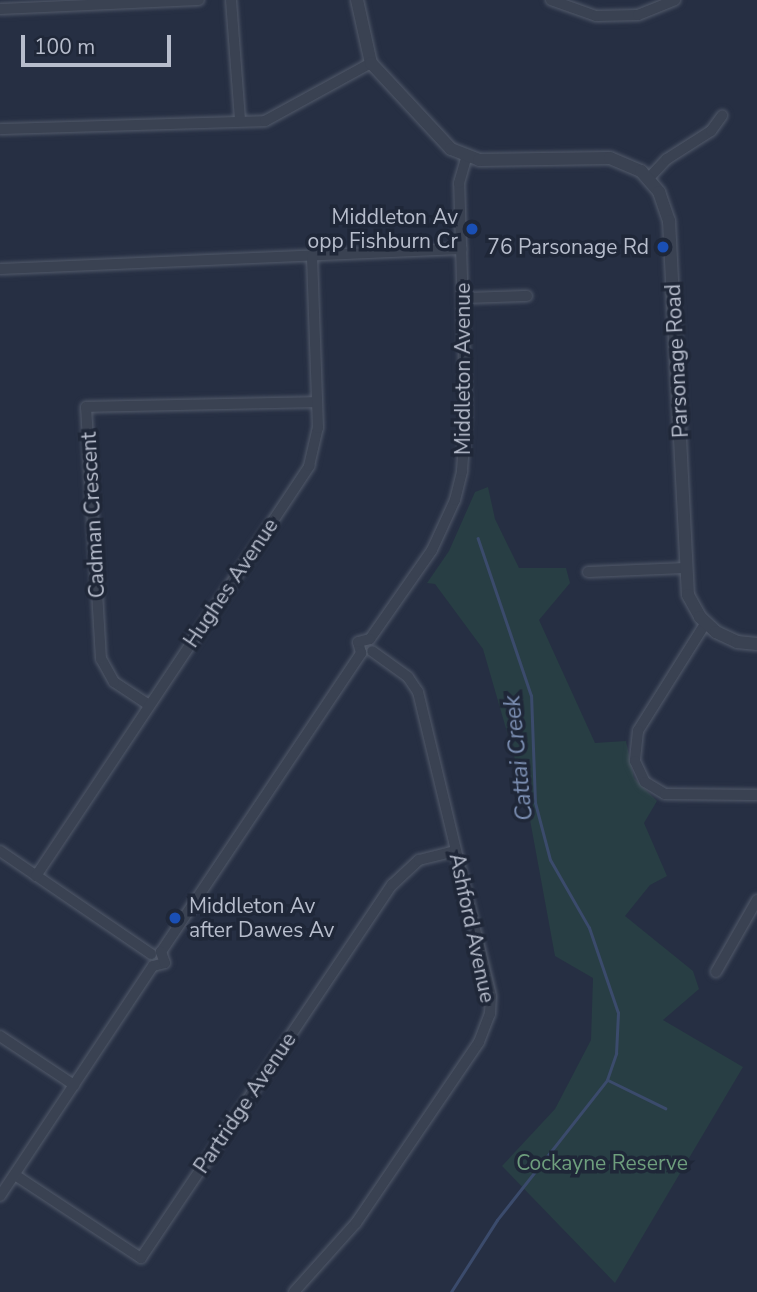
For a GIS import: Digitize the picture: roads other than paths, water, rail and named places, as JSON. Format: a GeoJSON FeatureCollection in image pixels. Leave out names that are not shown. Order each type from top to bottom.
{"type":"FeatureCollection","features":[{"type":"Feature","properties":{"kind":"street"},"geometry":{"type":"LineString","coordinates":[[0,9],[199,0]]}},
{"type":"Feature","properties":{"kind":"street"},"geometry":{"type":"LineString","coordinates":[[231,0],[240,121]]}},
{"type":"Feature","properties":{"kind":"street"},"geometry":{"type":"LineString","coordinates":[[357,0],[371,63],[442,143],[466,158],[610,158],[649,178],[667,159],[711,131],[722,116]]}},
{"type":"Feature","properties":{"kind":"street"},"geometry":{"type":"LineString","coordinates":[[551,0],[596,16],[638,15],[675,0]]}},
{"type":"Feature","properties":{"kind":"street"},"geometry":{"type":"LineString","coordinates":[[0,129],[265,121],[371,63]]}},
{"type":"Feature","properties":{"kind":"street","name":"Middleton Avenue"},"geometry":{"type":"LineString","coordinates":[[360,653],[358,642],[370,639],[432,550],[455,500],[466,442],[459,183],[466,158]]}},
{"type":"Feature","properties":{"kind":"street","name":"Parsonage Road"},"geometry":{"type":"LineString","coordinates":[[649,178],[669,221],[688,595],[705,624]]}},
{"type":"Feature","properties":{"kind":"street"},"geometry":{"type":"LineString","coordinates":[[0,269],[462,248]]}},
{"type":"Feature","properties":{"kind":"street","name":"Hughes Avenue"},"geometry":{"type":"LineString","coordinates":[[36,876],[309,466],[317,442],[312,256]]}},
{"type":"Feature","properties":{"kind":"street"},"geometry":{"type":"LineString","coordinates":[[464,298],[527,296]]}},
{"type":"Feature","properties":{"kind":"street","name":"Cadman Crescent"},"geometry":{"type":"LineString","coordinates":[[149,705],[114,681],[101,659],[86,407],[317,402]]}},
{"type":"Feature","properties":{"kind":"street"},"geometry":{"type":"LineString","coordinates":[[588,572],[686,568]]}},
{"type":"Feature","properties":{"kind":"street"},"geometry":{"type":"LineString","coordinates":[[757,644],[729,640],[705,624],[638,731],[635,761],[645,782],[665,794],[757,796]]}},
{"type":"Feature","properties":{"kind":"street"},"geometry":{"type":"LineString","coordinates":[[0,1196],[153,966],[156,953],[360,653],[372,651],[370,639]]}},
{"type":"Feature","properties":{"kind":"street","name":"Ashford Avenue"},"geometry":{"type":"LineString","coordinates":[[293,1292],[356,1223],[486,1028],[491,996],[418,692],[408,677],[372,651]]}},
{"type":"Feature","properties":{"kind":"street"},"geometry":{"type":"LineString","coordinates":[[0,851],[156,953]]}},
{"type":"Feature","properties":{"kind":"street","name":"Partridge Avenue"},"geometry":{"type":"LineString","coordinates":[[15,1175],[141,1258],[392,885],[419,860],[456,851]]}},
{"type":"Feature","properties":{"kind":"street"},"geometry":{"type":"LineString","coordinates":[[716,972],[757,900]]}},
{"type":"Feature","properties":{"kind":"street"},"geometry":{"type":"LineString","coordinates":[[0,1035],[74,1085]]}},
{"type":"Feature","properties":{"kind":"waterway","name":"Cattai Creek"},"geometry":{"type":"LineString","coordinates":[[451,1292],[497,1220],[607,1080],[616,1054],[618,1013],[589,928],[550,860],[535,803],[531,696],[478,539]]}},
{"type":"Feature","properties":{"kind":"waterway"},"geometry":{"type":"LineString","coordinates":[[608,1080],[665,1108]]}},
{"type":"Feature","properties":{"kind":"place","name":"Middleton Av opp Fishburn Cr"},"geometry":{"type":"Point","coordinates":[472,229]}},
{"type":"Feature","properties":{"kind":"place","name":"76 Parsonage Rd"},"geometry":{"type":"Point","coordinates":[663,247]}},
{"type":"Feature","properties":{"kind":"place","name":"Middleton Av after Dawes Av"},"geometry":{"type":"Point","coordinates":[175,918]}},
{"type":"Feature","properties":{"kind":"park label","name":"Cockayne Reserve"},"geometry":{"type":"Point","coordinates":[602,1163]}}]}
